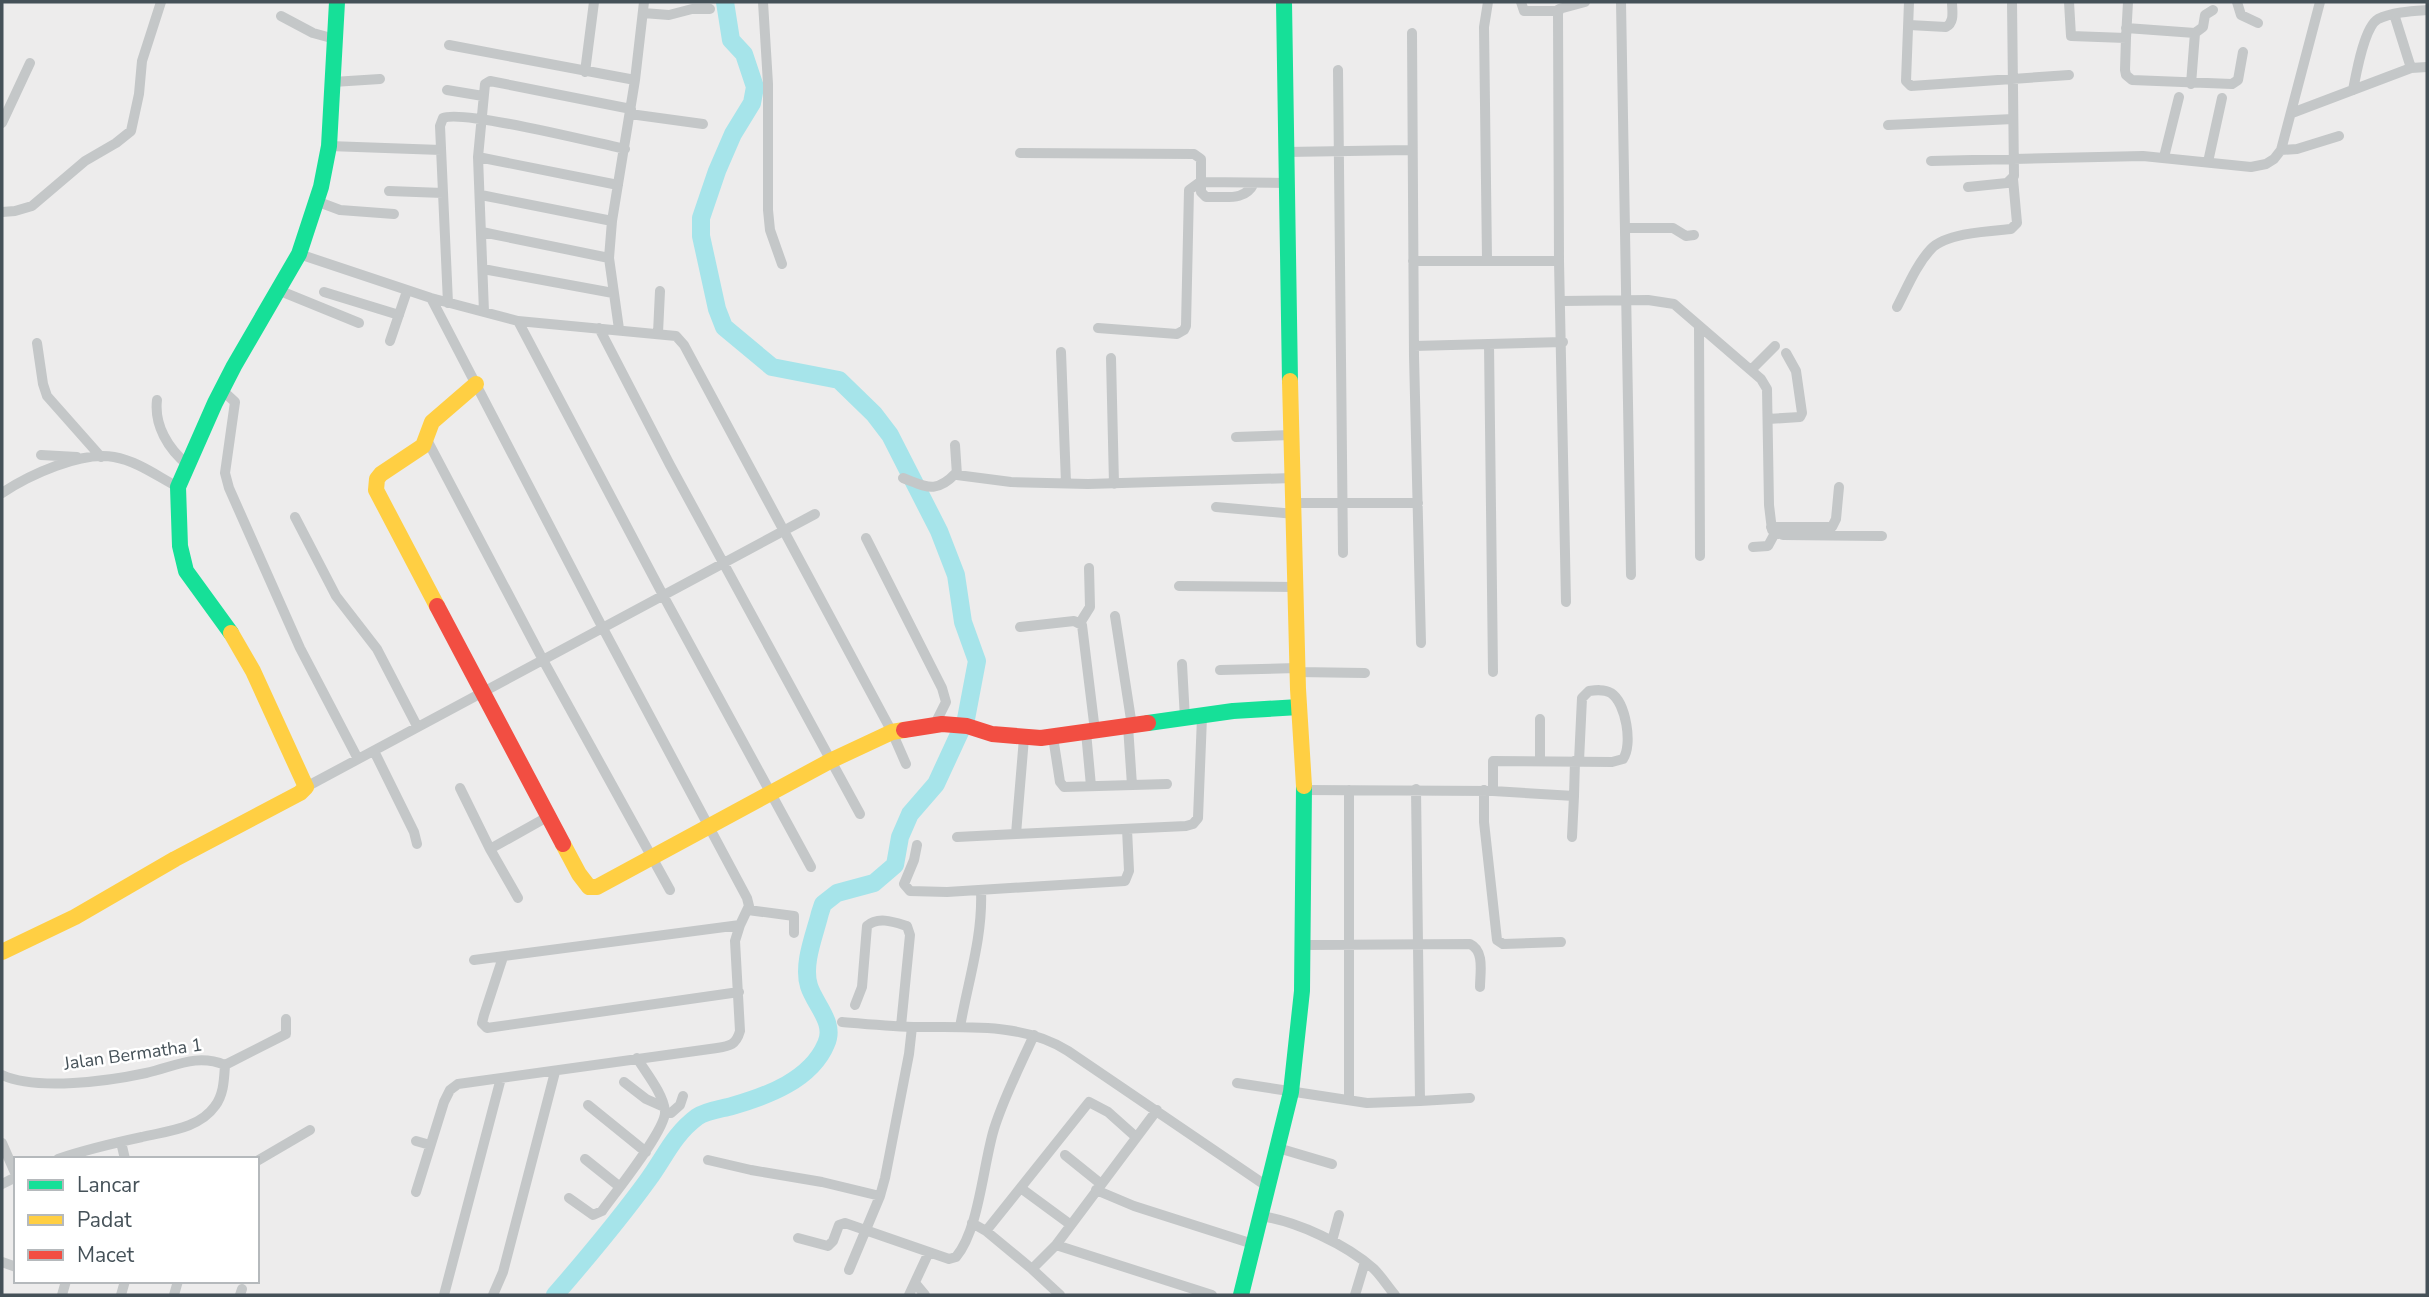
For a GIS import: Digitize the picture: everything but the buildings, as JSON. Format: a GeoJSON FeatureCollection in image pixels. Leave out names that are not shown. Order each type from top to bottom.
{"type":"FeatureCollection","features":[{"type":"Feature","properties":{"kind":"street"},"geometry":{"type":"LineString","coordinates":[[2,212],[32,206],[85,161],[131,131],[139,94],[142,61],[161,2]]}},
{"type":"Feature","properties":{"kind":"street"},"geometry":{"type":"LineString","coordinates":[[306,787],[253,671],[228,628],[186,571],[180,546],[178,487],[222,390],[299,254],[316,201],[329,146],[337,2]]}},
{"type":"Feature","properties":{"kind":"street"},"geometry":{"type":"LineString","coordinates":[[585,72],[594,2]]}},
{"type":"Feature","properties":{"kind":"street"},"geometry":{"type":"LineString","coordinates":[[763,2],[768,84],[768,209],[771,230],[782,264]]}},
{"type":"Feature","properties":{"kind":"street"},"geometry":{"type":"LineString","coordinates":[[1241,1295],[1291,1092],[1300,1028],[1304,945],[1304,790],[1297,670],[1295,508],[1292,478],[1284,2]]}},
{"type":"Feature","properties":{"kind":"street"},"geometry":{"type":"LineString","coordinates":[[1487,259],[1484,27],[1488,2]]}},
{"type":"Feature","properties":{"kind":"street"},"geometry":{"type":"LineString","coordinates":[[1521,2],[1524,11],[1586,2]]}},
{"type":"Feature","properties":{"kind":"street"},"geometry":{"type":"LineString","coordinates":[[1621,2],[1631,575]]}},
{"type":"Feature","properties":{"kind":"street"},"geometry":{"type":"LineString","coordinates":[[1909,2],[1905,68],[1907,84],[1917,86],[2069,75]]}},
{"type":"Feature","properties":{"kind":"street"},"geometry":{"type":"LineString","coordinates":[[1909,25],[1950,25],[1952,2]]}},
{"type":"Feature","properties":{"kind":"street"},"geometry":{"type":"LineString","coordinates":[[1897,307],[1932,248],[1949,238],[2011,229],[2017,223],[2013,178],[2012,2]]}},
{"type":"Feature","properties":{"kind":"street"},"geometry":{"type":"LineString","coordinates":[[2069,2],[2071,36],[2195,33],[2203,27],[2206,14],[2213,10]]}},
{"type":"Feature","properties":{"kind":"street"},"geometry":{"type":"LineString","coordinates":[[2128,2],[2125,70],[2129,78],[2225,85],[2234,83],[2238,77],[2243,52]]}},
{"type":"Feature","properties":{"kind":"street"},"geometry":{"type":"LineString","coordinates":[[2237,2],[2241,15],[2258,23]]}},
{"type":"Feature","properties":{"kind":"street"},"geometry":{"type":"LineString","coordinates":[[1931,161],[2101,156],[2164,157],[2251,167],[2266,164],[2281,150],[2320,2]]}},
{"type":"Feature","properties":{"kind":"street"},"geometry":{"type":"LineString","coordinates":[[619,329],[609,258],[612,221],[625,149],[644,7],[668,15],[692,9],[710,9]]}},
{"type":"Feature","properties":{"kind":"street"},"geometry":{"type":"LineString","coordinates":[[1555,7],[1566,602]]}},
{"type":"Feature","properties":{"kind":"street"},"geometry":{"type":"LineString","coordinates":[[2353,90],[2371,26],[2379,18],[2411,7],[2427,10]]}},
{"type":"Feature","properties":{"kind":"street"},"geometry":{"type":"LineString","coordinates":[[2394,15],[2411,68]]}},
{"type":"Feature","properties":{"kind":"street"},"geometry":{"type":"LineString","coordinates":[[281,16],[313,33],[335,39]]}},
{"type":"Feature","properties":{"kind":"street"},"geometry":{"type":"LineString","coordinates":[[1412,33],[1411,150],[1421,643]]}},
{"type":"Feature","properties":{"kind":"street"},"geometry":{"type":"LineString","coordinates":[[2191,83],[2195,33]]}},
{"type":"Feature","properties":{"kind":"street"},"geometry":{"type":"LineString","coordinates":[[449,45],[635,80]]}},
{"type":"Feature","properties":{"kind":"street"},"geometry":{"type":"LineString","coordinates":[[2,123],[30,64]]}},
{"type":"Feature","properties":{"kind":"street"},"geometry":{"type":"LineString","coordinates":[[2292,113],[2411,68],[2427,67]]}},
{"type":"Feature","properties":{"kind":"street"},"geometry":{"type":"LineString","coordinates":[[1338,70],[1343,553]]}},
{"type":"Feature","properties":{"kind":"street"},"geometry":{"type":"LineString","coordinates":[[333,82],[380,79]]}},
{"type":"Feature","properties":{"kind":"street"},"geometry":{"type":"LineString","coordinates":[[484,312],[478,158],[485,84],[491,81],[630,112],[704,124]]}},
{"type":"Feature","properties":{"kind":"street"},"geometry":{"type":"LineString","coordinates":[[447,90],[483,96]]}},
{"type":"Feature","properties":{"kind":"street"},"geometry":{"type":"LineString","coordinates":[[2164,157],[2179,97]]}},
{"type":"Feature","properties":{"kind":"street"},"geometry":{"type":"LineString","coordinates":[[2208,162],[2222,97]]}},
{"type":"Feature","properties":{"kind":"street"},"geometry":{"type":"LineString","coordinates":[[448,303],[440,126],[443,118],[480,118],[625,149]]}},
{"type":"Feature","properties":{"kind":"street"},"geometry":{"type":"LineString","coordinates":[[1888,125],[2012,118]]}},
{"type":"Feature","properties":{"kind":"street"},"geometry":{"type":"LineString","coordinates":[[2281,150],[2297,149],[2339,136]]}},
{"type":"Feature","properties":{"kind":"street"},"geometry":{"type":"LineString","coordinates":[[329,146],[441,150]]}},
{"type":"Feature","properties":{"kind":"street"},"geometry":{"type":"LineString","coordinates":[[1286,152],[1411,150]]}},
{"type":"Feature","properties":{"kind":"street"},"geometry":{"type":"LineString","coordinates":[[1020,153],[1194,154],[1201,159],[1201,192],[1206,197],[1243,196],[1250,191],[1254,183],[1286,183]]}},
{"type":"Feature","properties":{"kind":"street"},"geometry":{"type":"LineString","coordinates":[[478,158],[618,185]]}},
{"type":"Feature","properties":{"kind":"street"},"geometry":{"type":"LineString","coordinates":[[1968,187],[2001,184],[2013,178]]}},
{"type":"Feature","properties":{"kind":"street"},"geometry":{"type":"LineString","coordinates":[[1098,328],[1178,334],[1184,330],[1189,190],[1200,182]]}},
{"type":"Feature","properties":{"kind":"street"},"geometry":{"type":"LineString","coordinates":[[389,191],[443,193]]}},
{"type":"Feature","properties":{"kind":"street"},"geometry":{"type":"LineString","coordinates":[[481,195],[612,221]]}},
{"type":"Feature","properties":{"kind":"street"},"geometry":{"type":"LineString","coordinates":[[316,201],[340,210],[394,214]]}},
{"type":"Feature","properties":{"kind":"street"},"geometry":{"type":"LineString","coordinates":[[1626,228],[1673,228],[1686,236],[1693,235]]}},
{"type":"Feature","properties":{"kind":"street"},"geometry":{"type":"LineString","coordinates":[[482,232],[609,258]]}},
{"type":"Feature","properties":{"kind":"street"},"geometry":{"type":"LineString","coordinates":[[299,254],[431,298],[518,321],[676,336],[892,732],[905,764]]}},
{"type":"Feature","properties":{"kind":"street"},"geometry":{"type":"LineString","coordinates":[[1413,261],[1559,261]]}},
{"type":"Feature","properties":{"kind":"street"},"geometry":{"type":"LineString","coordinates":[[483,269],[613,293]]}},
{"type":"Feature","properties":{"kind":"street"},"geometry":{"type":"LineString","coordinates":[[278,290],[359,323]]}},
{"type":"Feature","properties":{"kind":"street"},"geometry":{"type":"LineString","coordinates":[[390,341],[407,290]]}},
{"type":"Feature","properties":{"kind":"street"},"geometry":{"type":"LineString","coordinates":[[658,333],[660,291]]}},
{"type":"Feature","properties":{"kind":"street"},"geometry":{"type":"LineString","coordinates":[[324,292],[399,315]]}},
{"type":"Feature","properties":{"kind":"street"},"geometry":{"type":"LineString","coordinates":[[416,1192],[450,1090],[458,1084],[732,1045],[737,1041],[740,1031],[736,942],[749,906],[710,824],[603,628],[431,298]]}},
{"type":"Feature","properties":{"kind":"street"},"geometry":{"type":"LineString","coordinates":[[1562,301],[1648,300],[1674,304],[1761,379],[1767,389],[1773,530],[1768,546],[1753,547]]}},
{"type":"Feature","properties":{"kind":"street"},"geometry":{"type":"LineString","coordinates":[[518,321],[663,597],[811,867]]}},
{"type":"Feature","properties":{"kind":"street"},"geometry":{"type":"LineString","coordinates":[[1699,327],[1700,556]]}},
{"type":"Feature","properties":{"kind":"street"},"geometry":{"type":"LineString","coordinates":[[599,328],[860,814]]}},
{"type":"Feature","properties":{"kind":"street"},"geometry":{"type":"LineString","coordinates":[[1414,346],[1563,342]]}},
{"type":"Feature","properties":{"kind":"street"},"geometry":{"type":"LineString","coordinates":[[37,343],[47,396],[102,457]]}},
{"type":"Feature","properties":{"kind":"street"},"geometry":{"type":"LineString","coordinates":[[1489,344],[1493,672]]}},
{"type":"Feature","properties":{"kind":"street"},"geometry":{"type":"LineString","coordinates":[[1751,370],[1775,346]]}},
{"type":"Feature","properties":{"kind":"street"},"geometry":{"type":"LineString","coordinates":[[1061,352],[1066,483]]}},
{"type":"Feature","properties":{"kind":"street"},"geometry":{"type":"LineString","coordinates":[[1768,419],[1800,417],[1802,413],[1796,371],[1786,353]]}},
{"type":"Feature","properties":{"kind":"street"},"geometry":{"type":"LineString","coordinates":[[1111,358],[1114,484]]}},
{"type":"Feature","properties":{"kind":"street"},"geometry":{"type":"LineString","coordinates":[[476,384],[432,422],[423,446],[377,479],[376,490],[579,874],[589,887],[597,887],[710,824],[892,732],[938,724],[967,726],[992,734],[1024,738],[1053,737],[1233,711],[1299,707]]}},
{"type":"Feature","properties":{"kind":"street"},"geometry":{"type":"LineString","coordinates":[[222,390],[235,402],[225,473],[229,488],[300,648],[358,759]]}},
{"type":"Feature","properties":{"kind":"street"},"geometry":{"type":"LineString","coordinates":[[157,400],[156,411],[164,439],[176,456],[188,465]]}},
{"type":"Feature","properties":{"kind":"street"},"geometry":{"type":"LineString","coordinates":[[1236,437],[1291,435]]}},
{"type":"Feature","properties":{"kind":"street"},"geometry":{"type":"LineString","coordinates":[[426,438],[543,660],[670,890]]}},
{"type":"Feature","properties":{"kind":"street"},"geometry":{"type":"LineString","coordinates":[[903,478],[933,488],[944,484],[956,473],[955,445]]}},
{"type":"Feature","properties":{"kind":"street"},"geometry":{"type":"LineString","coordinates":[[41,454],[113,457],[136,464],[178,487]]}},
{"type":"Feature","properties":{"kind":"street"},"geometry":{"type":"LineString","coordinates":[[2,493],[21,480],[87,458]]}},
{"type":"Feature","properties":{"kind":"street"},"geometry":{"type":"LineString","coordinates":[[956,473],[960,476],[994,481],[1114,484],[1292,478]]}},
{"type":"Feature","properties":{"kind":"street"},"geometry":{"type":"LineString","coordinates":[[1773,530],[1832,527],[1836,519],[1839,487]]}},
{"type":"Feature","properties":{"kind":"street"},"geometry":{"type":"LineString","coordinates":[[1216,507],[1295,508],[1342,502],[1418,503]]}},
{"type":"Feature","properties":{"kind":"street"},"geometry":{"type":"LineString","coordinates":[[2,952],[75,917],[417,726],[815,514]]}},
{"type":"Feature","properties":{"kind":"street"},"geometry":{"type":"LineString","coordinates":[[295,517],[336,596],[377,649],[417,726]]}},
{"type":"Feature","properties":{"kind":"street"},"geometry":{"type":"LineString","coordinates":[[1773,530],[1882,536]]}},
{"type":"Feature","properties":{"kind":"street"},"geometry":{"type":"LineString","coordinates":[[866,538],[942,688],[946,702],[938,724]]}},
{"type":"Feature","properties":{"kind":"street"},"geometry":{"type":"LineString","coordinates":[[1089,568],[1090,607],[1080,623],[1085,642],[1091,731],[1091,786]]}},
{"type":"Feature","properties":{"kind":"street"},"geometry":{"type":"LineString","coordinates":[[1179,586],[1296,587]]}},
{"type":"Feature","properties":{"kind":"street"},"geometry":{"type":"LineString","coordinates":[[1115,616],[1130,726],[1132,785]]}},
{"type":"Feature","properties":{"kind":"street"},"geometry":{"type":"LineString","coordinates":[[1020,627],[1074,621],[1080,623]]}},
{"type":"Feature","properties":{"kind":"street"},"geometry":{"type":"LineString","coordinates":[[1182,664],[1185,719]]}},
{"type":"Feature","properties":{"kind":"street"},"geometry":{"type":"LineString","coordinates":[[1220,670],[1365,673]]}},
{"type":"Feature","properties":{"kind":"street"},"geometry":{"type":"LineString","coordinates":[[1561,942],[1503,944],[1497,940],[1485,822],[1493,761],[1577,761],[1612,762],[1626,757],[1626,718],[1609,692],[1589,691],[1582,698],[1577,761],[1574,796],[1572,837]]}},
{"type":"Feature","properties":{"kind":"street"},"geometry":{"type":"LineString","coordinates":[[957,837],[1186,826],[1197,821],[1202,717]]}},
{"type":"Feature","properties":{"kind":"street"},"geometry":{"type":"LineString","coordinates":[[1540,719],[1540,761]]}},
{"type":"Feature","properties":{"kind":"street"},"geometry":{"type":"LineString","coordinates":[[1053,737],[1061,784],[1069,788],[1167,784]]}},
{"type":"Feature","properties":{"kind":"street"},"geometry":{"type":"LineString","coordinates":[[1016,834],[1024,738]]}},
{"type":"Feature","properties":{"kind":"street"},"geometry":{"type":"LineString","coordinates":[[374,751],[414,832],[417,844]]}},
{"type":"Feature","properties":{"kind":"street"},"geometry":{"type":"LineString","coordinates":[[460,788],[518,898]]}},
{"type":"Feature","properties":{"kind":"street"},"geometry":{"type":"LineString","coordinates":[[1304,790],[1416,789],[1574,796]]}},
{"type":"Feature","properties":{"kind":"street"},"geometry":{"type":"LineString","coordinates":[[1416,789],[1420,1101]]}},
{"type":"Feature","properties":{"kind":"street"},"geometry":{"type":"LineString","coordinates":[[1349,790],[1349,1100]]}},
{"type":"Feature","properties":{"kind":"street"},"geometry":{"type":"LineString","coordinates":[[490,849],[549,816]]}},
{"type":"Feature","properties":{"kind":"street"},"geometry":{"type":"LineString","coordinates":[[917,845],[904,884],[910,891],[981,890],[1125,881],[1129,871],[1127,829]]}},
{"type":"Feature","properties":{"kind":"street"},"geometry":{"type":"LineString","coordinates":[[960,1027],[981,922],[981,890]]}},
{"type":"Feature","properties":{"kind":"street"},"geometry":{"type":"LineString","coordinates":[[748,911],[794,916],[794,933]]}},
{"type":"Feature","properties":{"kind":"street"},"geometry":{"type":"LineString","coordinates":[[849,1270],[880,1196],[896,1122],[906,1026],[910,934],[906,926],[887,920],[871,922],[867,926],[862,986],[855,1005]]}},
{"type":"Feature","properties":{"kind":"street"},"geometry":{"type":"LineString","coordinates":[[474,960],[740,925]]}},
{"type":"Feature","properties":{"kind":"street"},"geometry":{"type":"LineString","coordinates":[[1304,945],[1462,943],[1476,946],[1480,954],[1480,988]]}},
{"type":"Feature","properties":{"kind":"street"},"geometry":{"type":"LineString","coordinates":[[503,957],[482,1023],[487,1028],[739,992]]}},
{"type":"Feature","properties":{"kind":"street"},"geometry":{"type":"LineString","coordinates":[[225,1065],[286,1034],[286,1019]]}},
{"type":"Feature","properties":{"kind":"street"},"geometry":{"type":"LineString","coordinates":[[842,1021],[1019,1031],[1034,1035],[1061,1046],[1268,1187]]}},
{"type":"Feature","properties":{"kind":"street"},"geometry":{"type":"LineString","coordinates":[[798,1238],[828,1246],[834,1241],[841,1223],[949,1259],[956,1257],[966,1241],[972,1223],[1001,1107],[1034,1035]]}},
{"type":"Feature","properties":{"kind":"street"},"geometry":{"type":"LineString","coordinates":[[637,1058],[664,1110]]}},
{"type":"Feature","properties":{"kind":"street","name":"Jalan Bermatha 1"},"geometry":{"type":"LineString","coordinates":[[2,1075],[39,1082],[88,1082],[148,1073],[190,1060],[213,1060],[225,1065],[222,1095],[206,1115],[170,1132],[65,1157]]}},
{"type":"Feature","properties":{"kind":"street"},"geometry":{"type":"LineString","coordinates":[[493,1295],[503,1272],[555,1072]]}},
{"type":"Feature","properties":{"kind":"street"},"geometry":{"type":"LineString","coordinates":[[444,1295],[501,1078]]}},
{"type":"Feature","properties":{"kind":"street"},"geometry":{"type":"LineString","coordinates":[[624,1082],[671,1113],[677,1109],[683,1096]]}},
{"type":"Feature","properties":{"kind":"street"},"geometry":{"type":"LineString","coordinates":[[1237,1083],[1367,1103],[1470,1098]]}},
{"type":"Feature","properties":{"kind":"street"},"geometry":{"type":"LineString","coordinates":[[986,1231],[1089,1102],[1108,1112],[1136,1137]]}},
{"type":"Feature","properties":{"kind":"street"},"geometry":{"type":"LineString","coordinates":[[588,1105],[646,1152]]}},
{"type":"Feature","properties":{"kind":"street"},"geometry":{"type":"LineString","coordinates":[[569,1198],[595,1215],[602,1211],[646,1152],[664,1110]]}},
{"type":"Feature","properties":{"kind":"street"},"geometry":{"type":"LineString","coordinates":[[1032,1269],[1056,1245],[1157,1110]]}},
{"type":"Feature","properties":{"kind":"street"},"geometry":{"type":"LineString","coordinates":[[259,1160],[310,1130]]}},
{"type":"Feature","properties":{"kind":"street"},"geometry":{"type":"LineString","coordinates":[[416,1141],[430,1145]]}},
{"type":"Feature","properties":{"kind":"street"},"geometry":{"type":"LineString","coordinates":[[121,1142],[125,1157]]}},
{"type":"Feature","properties":{"kind":"street"},"geometry":{"type":"LineString","coordinates":[[2,1143],[14,1171]]}},
{"type":"Feature","properties":{"kind":"street"},"geometry":{"type":"LineString","coordinates":[[1278,1148],[1332,1164]]}},
{"type":"Feature","properties":{"kind":"street"},"geometry":{"type":"LineString","coordinates":[[1065,1154],[1098,1187],[1134,1206],[1253,1244]]}},
{"type":"Feature","properties":{"kind":"street"},"geometry":{"type":"LineString","coordinates":[[585,1159],[620,1186]]}},
{"type":"Feature","properties":{"kind":"street"},"geometry":{"type":"LineString","coordinates":[[708,1160],[880,1196]]}},
{"type":"Feature","properties":{"kind":"street"},"geometry":{"type":"LineString","coordinates":[[1022,1189],[1071,1225]]}},
{"type":"Feature","properties":{"kind":"street"},"geometry":{"type":"LineString","coordinates":[[1332,1241],[1339,1215]]}},
{"type":"Feature","properties":{"kind":"street"},"geometry":{"type":"LineString","coordinates":[[1261,1216],[1332,1241],[1380,1274],[1395,1295]]}},
{"type":"Feature","properties":{"kind":"street"},"geometry":{"type":"LineString","coordinates":[[972,1223],[986,1231],[1060,1295]]}},
{"type":"Feature","properties":{"kind":"street"},"geometry":{"type":"LineString","coordinates":[[1056,1245],[1212,1295]]}},
{"type":"Feature","properties":{"kind":"street"},"geometry":{"type":"LineString","coordinates":[[909,1295],[929,1252]]}},
{"type":"Feature","properties":{"kind":"street"},"geometry":{"type":"LineString","coordinates":[[1355,1295],[1365,1262]]}},
{"type":"Feature","properties":{"kind":"street"},"geometry":{"type":"LineString","coordinates":[[915,1283],[925,1295]]}},
{"type":"Feature","properties":{"kind":"waterway"},"geometry":{"type":"LineString","coordinates":[[555,1295],[626,1210],[675,1139],[689,1124],[704,1113],[759,1097],[786,1085],[799,1077],[819,1057],[828,1036],[827,1021],[809,986],[807,968],[823,904],[837,893],[874,883],[895,865],[900,837],[910,814],[936,784],[966,719],[977,661],[963,622],[956,575],[939,531],[890,435],[874,414],[839,380],[772,367],[724,327],[717,309],[701,236],[701,218],[733,134],[752,103],[755,87],[744,54],[731,40],[725,2]]}},
{"type":"Feature","properties":{"kind":"traffic: fast"},"geometry":{"type":"LineString","coordinates":[[231,633],[186,571],[180,546],[178,487],[234,366],[299,254],[321,187],[329,146],[337,2]]}},
{"type":"Feature","properties":{"kind":"traffic: fast"},"geometry":{"type":"LineString","coordinates":[[1284,2],[1290,381]]}},
{"type":"Feature","properties":{"kind":"traffic: fast"},"geometry":{"type":"LineString","coordinates":[[1148,723],[1233,711],[1299,707]]}},
{"type":"Feature","properties":{"kind":"traffic: fast"},"geometry":{"type":"LineString","coordinates":[[1241,1295],[1291,1092],[1302,991],[1304,786]]}},
{"type":"Feature","properties":{"kind":"traffic: slow"},"geometry":{"type":"LineString","coordinates":[[1290,381],[1298,689],[1304,786]]}},
{"type":"Feature","properties":{"kind":"traffic: slow"},"geometry":{"type":"LineString","coordinates":[[437,606],[376,490],[377,479],[423,446],[432,422],[476,384]]}},
{"type":"Feature","properties":{"kind":"traffic: slow"},"geometry":{"type":"LineString","coordinates":[[2,952],[75,917],[175,859],[300,793],[306,787],[253,671],[231,633]]}},
{"type":"Feature","properties":{"kind":"traffic: slow"},"geometry":{"type":"LineString","coordinates":[[563,844],[589,887],[597,887],[830,761],[892,732],[904,730]]}},
{"type":"Feature","properties":{"kind":"traffic: jam"},"geometry":{"type":"LineString","coordinates":[[437,606],[563,844]]}},
{"type":"Feature","properties":{"kind":"traffic: jam"},"geometry":{"type":"LineString","coordinates":[[904,730],[942,724],[967,726],[992,734],[1041,738],[1148,723]]}}]}
